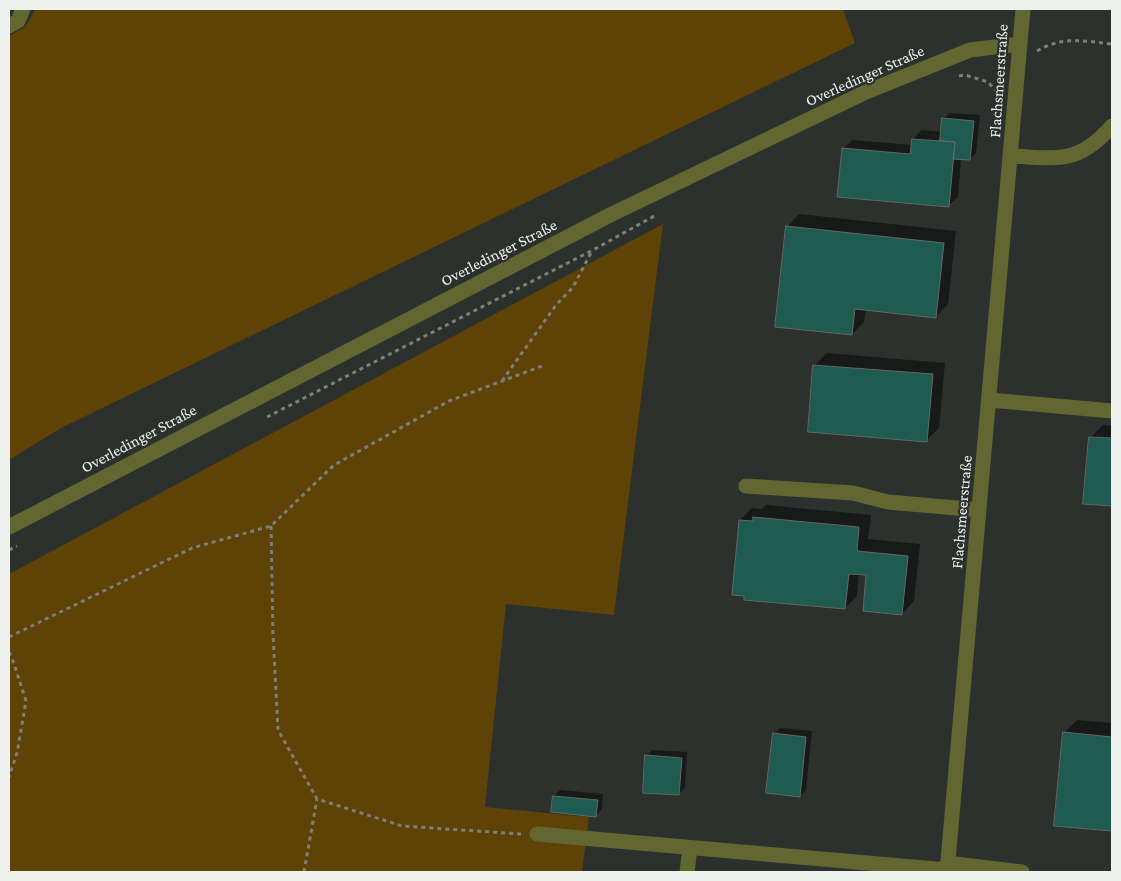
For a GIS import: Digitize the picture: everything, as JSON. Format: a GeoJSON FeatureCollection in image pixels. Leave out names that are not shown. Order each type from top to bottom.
{"type":"FeatureCollection","features":[{"type":"Feature","properties":{"kind":"street"},"geometry":{"type":"LineString","coordinates":[[9,26],[18,21],[23,9]]}},
{"type":"Feature","properties":{"kind":"street","name":"Flachsmeerstraße"},"geometry":{"type":"LineString","coordinates":[[947,868],[990,400],[1023,9]]}},
{"type":"Feature","properties":{"kind":"street","name":"Overledinger Straße"},"geometry":{"type":"LineString","coordinates":[[9,527],[612,214],[866,92],[970,50],[1019,44]]}},
{"type":"Feature","properties":{"kind":"street","name":"Flachsmeerstraße"},"geometry":{"type":"LineString","coordinates":[[1011,156],[1065,158],[1085,150],[1112,126]]}},
{"type":"Feature","properties":{"kind":"street"},"geometry":{"type":"LineString","coordinates":[[990,400],[1112,411]]}},
{"type":"Feature","properties":{"kind":"street"},"geometry":{"type":"LineString","coordinates":[[746,486],[853,493],[888,502],[980,510]]}},
{"type":"Feature","properties":{"kind":"street"},"geometry":{"type":"LineString","coordinates":[[537,834],[690,848],[851,867],[947,868],[1022,872]]}},
{"type":"Feature","properties":{"kind":"street"},"geometry":{"type":"LineString","coordinates":[[687,872],[690,848]]}},
{"type":"Feature","properties":{"kind":"path"},"geometry":{"type":"LineString","coordinates":[[1018,63],[1045,46],[1067,40],[1112,44]]}},
{"type":"Feature","properties":{"kind":"path"},"geometry":{"type":"LineString","coordinates":[[956,77],[965,76],[988,82],[996,91]]}},
{"type":"Feature","properties":{"kind":"path"},"geometry":{"type":"LineString","coordinates":[[265,417],[593,250],[660,213]]}},
{"type":"Feature","properties":{"kind":"path"},"geometry":{"type":"LineString","coordinates":[[502,381],[556,305],[573,287],[593,250]]}},
{"type":"Feature","properties":{"kind":"path"},"geometry":{"type":"LineString","coordinates":[[9,637],[192,548],[271,526],[334,465],[449,401],[542,366]]}},
{"type":"Feature","properties":{"kind":"path"},"geometry":{"type":"LineString","coordinates":[[271,526],[273,634],[278,730],[317,799],[304,872]]}},
{"type":"Feature","properties":{"kind":"path"},"geometry":{"type":"LineString","coordinates":[[9,550],[18,545]]}},
{"type":"Feature","properties":{"kind":"path"},"geometry":{"type":"LineString","coordinates":[[9,652],[26,701],[17,753],[9,778]]}},
{"type":"Feature","properties":{"kind":"path"},"geometry":{"type":"LineString","coordinates":[[317,799],[402,826],[537,834]]}},
{"type":"Feature","properties":{"kind":"shaded area"},"geometry":{"type":"Polygon","coordinates":[[[36,9],[843,9],[855,43],[61,428],[9,460],[9,36],[25,27],[36,9]]]}},
{"type":"Feature","properties":{"kind":"shaded area"},"geometry":{"type":"Polygon","coordinates":[[[663,224],[614,615],[506,604],[485,807],[589,817],[582,872],[9,872],[9,574],[663,224]]]}},
{"type":"Feature","properties":{"kind":"building"},"geometry":{"type":"Polygon","coordinates":[[[942,118],[974,121],[970,160],[953,159],[955,142],[940,141],[942,118]]]}},
{"type":"Feature","properties":{"kind":"building"},"geometry":{"type":"Polygon","coordinates":[[[912,139],[955,142],[949,207],[837,197],[842,148],[910,154],[912,139]]]}},
{"type":"Feature","properties":{"kind":"building"},"geometry":{"type":"Polygon","coordinates":[[[786,226],[944,243],[936,318],[855,309],[852,335],[775,327],[786,226]]]}},
{"type":"Feature","properties":{"kind":"building"},"geometry":{"type":"Polygon","coordinates":[[[813,365],[933,374],[927,442],[808,432],[813,365]]]}},
{"type":"Feature","properties":{"kind":"building"},"geometry":{"type":"Polygon","coordinates":[[[1089,437],[1112,438],[1112,506],[1083,504],[1089,437]]]}},
{"type":"Feature","properties":{"kind":"building"},"geometry":{"type":"Polygon","coordinates":[[[753,517],[859,527],[857,551],[908,556],[902,615],[863,611],[866,575],[849,574],[845,609],[744,600],[744,596],[732,595],[739,520],[753,521],[753,517]]]}},
{"type":"Feature","properties":{"kind":"building"},"geometry":{"type":"Polygon","coordinates":[[[1063,732],[1112,737],[1112,831],[1054,826],[1063,732]]]}},
{"type":"Feature","properties":{"kind":"building"},"geometry":{"type":"Polygon","coordinates":[[[773,733],[806,737],[800,797],[766,793],[773,733]]]}},
{"type":"Feature","properties":{"kind":"building"},"geometry":{"type":"Polygon","coordinates":[[[645,755],[682,758],[679,795],[643,793],[645,755]]]}},
{"type":"Feature","properties":{"kind":"building"},"geometry":{"type":"Polygon","coordinates":[[[553,796],[598,800],[596,817],[551,812],[553,796]]]}}]}
